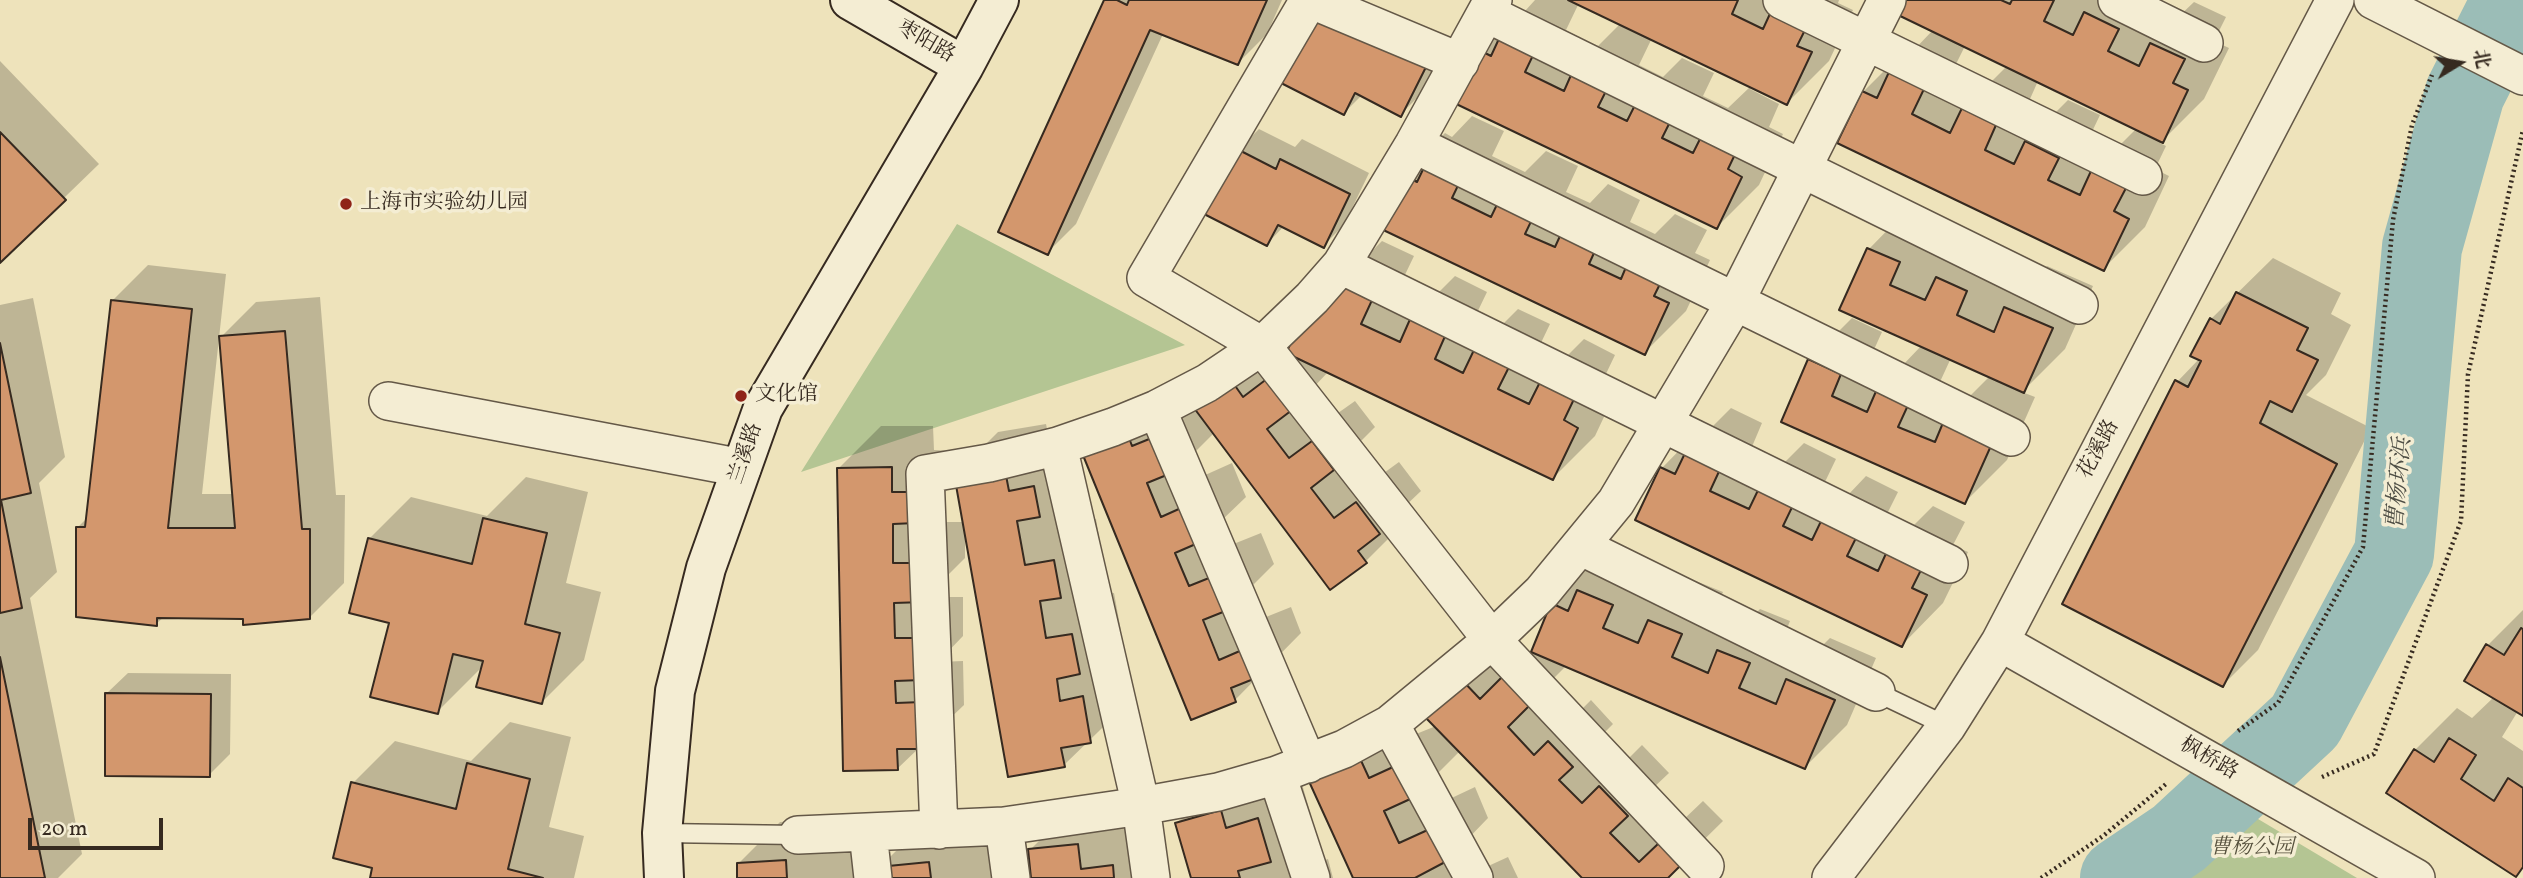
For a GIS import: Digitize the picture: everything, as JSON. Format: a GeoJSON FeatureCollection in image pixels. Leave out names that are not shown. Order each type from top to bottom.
{"type":"FeatureCollection","features":[{"type":"Feature","properties":{"kind":"street","name":"枣阳路"},"geometry":{"type":"LineString","coordinates":[[850,0],[964,66]]}},
{"type":"Feature","properties":{"kind":"street","name":"兰溪路"},"geometry":{"type":"LineString","coordinates":[[664,878],[662,833],[675,691],[706,568],[763,408],[964,66],[999,0]]}},
{"type":"Feature","properties":{"kind":"street"},"geometry":{"type":"LineString","coordinates":[[1460,62],[1311,0],[1146,278],[1262,346],[1492,640],[1706,866]]}},
{"type":"Feature","properties":{"kind":"street"},"geometry":{"type":"LineString","coordinates":[[1782,0],[2143,176]]}},
{"type":"Feature","properties":{"kind":"street"},"geometry":{"type":"LineString","coordinates":[[798,835],[1004,826],[1141,807],[1218,792],[1292,770],[1390,724],[1492,640],[1542,592],[1616,502],[1665,425],[1735,302],[1887,0]]}},
{"type":"Feature","properties":{"kind":"street"},"geometry":{"type":"LineString","coordinates":[[2116,0],[2204,43]]}},
{"type":"Feature","properties":{"kind":"street","name":"花溪路"},"geometry":{"type":"LineString","coordinates":[[1830,878],[1947,726],[2000,642],[2335,0]]}},
{"type":"Feature","properties":{"kind":"street"},"geometry":{"type":"LineString","coordinates":[[2373,0],[2523,76]]}},
{"type":"Feature","properties":{"kind":"street"},"geometry":{"type":"LineString","coordinates":[[939,830],[925,474],[989,463],[1058,446],[1157,410],[1207,383],[1262,346],[1312,298],[1341,265],[1490,7],[1804,169],[2079,304]]}},
{"type":"Feature","properties":{"kind":"street"},"geometry":{"type":"LineString","coordinates":[[1413,144],[2011,437]]}},
{"type":"Feature","properties":{"kind":"street"},"geometry":{"type":"LineString","coordinates":[[1341,265],[1949,564]]}},
{"type":"Feature","properties":{"kind":"street"},"geometry":{"type":"LineString","coordinates":[[388,401],[742,468]]}},
{"type":"Feature","properties":{"kind":"street"},"geometry":{"type":"LineString","coordinates":[[1157,410],[1292,770],[1311,878]]}},
{"type":"Feature","properties":{"kind":"street"},"geometry":{"type":"LineString","coordinates":[[1058,446],[1141,807],[1151,878]]}},
{"type":"Feature","properties":{"kind":"street"},"geometry":{"type":"LineString","coordinates":[[1581,547],[1876,692]]}},
{"type":"Feature","properties":{"kind":"street","name":"枫桥路"},"geometry":{"type":"LineString","coordinates":[[2000,642],[2416,878]]}},
{"type":"Feature","properties":{"kind":"street"},"geometry":{"type":"LineString","coordinates":[[1390,724],[1474,878]]}},
{"type":"Feature","properties":{"kind":"street"},"geometry":{"type":"LineString","coordinates":[[1004,826],[1011,878]]}},
{"type":"Feature","properties":{"kind":"street"},"geometry":{"type":"LineString","coordinates":[[868,833],[873,878]]}},
{"type":"Feature","properties":{"kind":"lane"},"geometry":{"type":"LineString","coordinates":[[1876,692],[1947,726]]}},
{"type":"Feature","properties":{"kind":"lane"},"geometry":{"type":"LineString","coordinates":[[662,833],[798,835]]}},
{"type":"Feature","properties":{"kind":"path"},"geometry":{"type":"LineString","coordinates":[[2041,878],[2103,836],[2201,756],[2278,703],[2363,547],[2393,220],[2412,125],[2452,42]]}},
{"type":"Feature","properties":{"kind":"path"},"geometry":{"type":"LineString","coordinates":[[2274,797],[2374,754],[2461,521],[2468,374],[2523,130]]}},
{"type":"Feature","properties":{"kind":"green space"},"geometry":{"type":"Polygon","coordinates":[[[957,224],[1185,345],[801,472],[957,224]]]}},
{"type":"Feature","properties":{"kind":"green space","name":"曹杨公园"},"geometry":{"type":"Polygon","coordinates":[[[2248,813],[2357,878],[2154,878],[2248,813]]]}},
{"type":"Feature","properties":{"kind":"building"},"geometry":{"type":"Polygon","coordinates":[[[1104,0],[1117,0],[1127,5],[1129,0],[1267,0],[1238,65],[1150,30],[1048,255],[998,232],[1104,0]]]}},
{"type":"Feature","properties":{"kind":"building"},"geometry":{"type":"Polygon","coordinates":[[[1568,0],[1738,0],[1732,14],[1763,29],[1774,5],[1809,22],[1797,46],[1812,52],[1787,105],[1568,0]]]}},
{"type":"Feature","properties":{"kind":"building"},"geometry":{"type":"Polygon","coordinates":[[[1903,0],[2001,0],[2010,4],[2012,0],[2054,0],[2044,21],[2073,35],[2084,12],[2119,29],[2108,51],[2139,66],[2150,43],[2185,59],[2173,83],[2188,90],[2163,143],[1896,14],[1903,0]]]}},
{"type":"Feature","properties":{"kind":"building"},"geometry":{"type":"Polygon","coordinates":[[[1315,17],[1353,37],[1358,28],[1428,63],[1401,117],[1355,93],[1344,115],[1281,83],[1315,17]]]}},
{"type":"Feature","properties":{"kind":"building"},"geometry":{"type":"Polygon","coordinates":[[[1503,30],[1537,47],[1525,72],[1564,91],[1575,66],[1610,83],[1598,107],[1627,121],[1638,99],[1673,116],[1662,138],[1693,153],[1705,129],[1739,146],[1728,169],[1742,177],[1717,229],[1450,101],[1475,48],[1491,56],[1503,30]]]}},
{"type":"Feature","properties":{"kind":"building"},"geometry":{"type":"Polygon","coordinates":[[[1889,72],[1924,89],[1912,114],[1950,133],[1962,108],[1996,125],[1985,150],[2014,164],[2025,141],[2059,158],[2048,180],[2080,195],[2091,171],[2126,188],[2114,211],[2129,219],[2104,271],[1837,143],[1862,91],[1877,98],[1889,72]]]}},
{"type":"Feature","properties":{"kind":"building"},"geometry":{"type":"Polygon","coordinates":[[[0,132],[66,200],[0,263],[0,132]]]}},
{"type":"Feature","properties":{"kind":"building"},"geometry":{"type":"Polygon","coordinates":[[[1237,149],[1276,169],[1280,159],[1350,194],[1324,248],[1278,225],[1267,246],[1204,214],[1237,149]]]}},
{"type":"Feature","properties":{"kind":"building"},"geometry":{"type":"Polygon","coordinates":[[[1429,157],[1464,173],[1452,198],[1491,217],[1503,192],[1537,209],[1525,234],[1555,247],[1565,225],[1599,242],[1589,264],[1621,279],[1631,255],[1666,272],[1654,296],[1669,303],[1645,355],[1377,227],[1402,174],[1417,182],[1429,157]]]}},
{"type":"Feature","properties":{"kind":"building"},"geometry":{"type":"Polygon","coordinates":[[[1867,248],[1900,262],[1890,285],[1925,300],[1936,277],[1967,291],[1957,315],[1994,332],[2004,307],[2053,328],[2024,393],[1839,310],[1867,248]]]}},
{"type":"Feature","properties":{"kind":"building"},"geometry":{"type":"Polygon","coordinates":[[[1339,282],[1373,298],[1361,324],[1400,342],[1411,317],[1446,334],[1435,359],[1463,373],[1474,350],[1509,367],[1498,389],[1529,404],[1541,380],[1575,397],[1564,420],[1578,428],[1553,480],[1286,353],[1311,300],[1339,282]]]}},
{"type":"Feature","properties":{"kind":"building"},"geometry":{"type":"Polygon","coordinates":[[[2236,292],[2308,328],[2297,350],[2318,360],[2292,412],[2270,401],[2260,423],[2337,464],[2223,687],[2062,604],[2175,380],[2188,387],[2201,361],[2190,356],[2210,318],[2220,324],[2236,292]]]}},
{"type":"Feature","properties":{"kind":"building"},"geometry":{"type":"Polygon","coordinates":[[[111,300],[192,309],[168,528],[235,528],[219,336],[285,331],[302,529],[310,529],[310,619],[243,625],[243,619],[157,618],[157,626],[76,617],[76,527],[85,527],[111,300]]]}},
{"type":"Feature","properties":{"kind":"building"},"geometry":{"type":"Polygon","coordinates":[[[0,343],[31,493],[1,500],[22,608],[0,613],[0,343]]]}},
{"type":"Feature","properties":{"kind":"building"},"geometry":{"type":"Polygon","coordinates":[[[1808,359],[1841,374],[1832,396],[1867,412],[1877,389],[1909,403],[1898,427],[1935,442],[1945,418],[1994,439],[1965,504],[1781,422],[1808,359]]]}},
{"type":"Feature","properties":{"kind":"building"},"geometry":{"type":"Polygon","coordinates":[[[1272,375],[1296,407],[1267,429],[1289,458],[1312,441],[1334,470],[1311,488],[1334,518],[1356,502],[1380,534],[1358,551],[1367,563],[1330,590],[1194,408],[1231,380],[1243,397],[1272,375]]]}},
{"type":"Feature","properties":{"kind":"building"},"geometry":{"type":"Polygon","coordinates":[[[1124,424],[1132,446],[1164,433],[1179,470],[1147,483],[1161,517],[1190,504],[1205,540],[1175,553],[1189,586],[1219,574],[1233,608],[1203,620],[1219,660],[1249,647],[1261,676],[1231,688],[1236,702],[1191,720],[1078,443],[1124,424]]]}},
{"type":"Feature","properties":{"kind":"building"},"geometry":{"type":"Polygon","coordinates":[[[1687,449],[1722,465],[1710,491],[1749,509],[1761,484],[1795,501],[1783,526],[1812,540],[1823,517],[1858,534],[1847,556],[1878,571],[1889,547],[1924,564],[1912,588],[1927,595],[1902,647],[1635,520],[1660,467],[1675,474],[1687,449]]]}},
{"type":"Feature","properties":{"kind":"building"},"geometry":{"type":"Polygon","coordinates":[[[1004,465],[1009,491],[1034,486],[1040,517],[1017,521],[1025,565],[1054,560],[1061,598],[1040,601],[1046,638],[1072,634],[1080,674],[1057,679],[1060,701],[1083,696],[1091,743],[1061,748],[1065,767],[1008,777],[954,474],[1004,465]]]}},
{"type":"Feature","properties":{"kind":"building"},"geometry":{"type":"Polygon","coordinates":[[[892,467],[892,492],[915,492],[916,523],[893,524],[893,563],[923,563],[924,602],[894,603],[895,638],[922,638],[922,680],[895,681],[896,703],[922,702],[923,749],[897,749],[898,770],[843,771],[837,468],[892,467]]]}},
{"type":"Feature","properties":{"kind":"building"},"geometry":{"type":"Polygon","coordinates":[[[483,518],[547,533],[525,624],[560,633],[542,704],[476,687],[483,661],[453,654],[438,714],[370,697],[389,623],[349,613],[368,538],[472,564],[483,518]]]}},
{"type":"Feature","properties":{"kind":"building"},"geometry":{"type":"Polygon","coordinates":[[[1577,590],[1613,605],[1603,628],[1638,643],[1648,620],[1682,634],[1672,657],[1708,673],[1717,650],[1750,663],[1739,688],[1776,704],[1786,679],[1835,700],[1805,769],[1531,652],[1551,603],[1568,611],[1577,590]]]}},
{"type":"Feature","properties":{"kind":"building"},"geometry":{"type":"Polygon","coordinates":[[[2521,628],[2523,716],[2464,681],[2486,644],[2504,655],[2521,628]]]}},
{"type":"Feature","properties":{"kind":"building"},"geometry":{"type":"Polygon","coordinates":[[[0,657],[45,878],[0,878],[0,657]]]}},
{"type":"Feature","properties":{"kind":"building"},"geometry":{"type":"Polygon","coordinates":[[[1502,677],[1530,705],[1508,727],[1534,755],[1548,741],[1573,767],[1559,780],[1582,803],[1599,786],[1628,816],[1610,833],[1639,862],[1660,842],[1682,864],[1668,878],[1582,878],[1425,717],[1462,680],[1480,699],[1502,677]]]}},
{"type":"Feature","properties":{"kind":"building"},"geometry":{"type":"Polygon","coordinates":[[[105,693],[211,694],[210,777],[105,776],[105,693]]]}},
{"type":"Feature","properties":{"kind":"building"},"geometry":{"type":"Polygon","coordinates":[[[2449,738],[2476,755],[2461,779],[2494,801],[2508,778],[2523,788],[2523,867],[2516,877],[2386,793],[2414,749],[2434,762],[2449,738]]]}},
{"type":"Feature","properties":{"kind":"building"},"geometry":{"type":"Polygon","coordinates":[[[1358,754],[1369,778],[1404,762],[1419,795],[1384,811],[1399,843],[1432,828],[1447,861],[1415,878],[1353,878],[1307,777],[1358,754]]]}},
{"type":"Feature","properties":{"kind":"building"},"geometry":{"type":"Polygon","coordinates":[[[467,763],[530,779],[508,869],[543,878],[370,878],[372,868],[333,858],[351,782],[456,809],[467,763]]]}},
{"type":"Feature","properties":{"kind":"building"},"geometry":{"type":"Polygon","coordinates":[[[1221,810],[1226,828],[1258,818],[1271,862],[1238,871],[1240,878],[1191,878],[1175,823],[1221,810]]]}},
{"type":"Feature","properties":{"kind":"building"},"geometry":{"type":"Polygon","coordinates":[[[1078,844],[1081,869],[1113,865],[1114,878],[1031,878],[1028,849],[1078,844]]]}},
{"type":"Feature","properties":{"kind":"building"},"geometry":{"type":"Polygon","coordinates":[[[786,860],[787,878],[737,878],[737,863],[786,860]]]}},
{"type":"Feature","properties":{"kind":"building"},"geometry":{"type":"Polygon","coordinates":[[[929,862],[931,878],[879,878],[878,867],[929,862]]]}},
{"type":"Feature","properties":{"kind":"waterway","name":"曹杨环浜"},"geometry":{"type":"LineString","coordinates":[[2120,878],[2179,838],[2305,721],[2394,554],[2422,247],[2465,93],[2512,0]]}},
{"type":"Feature","properties":{"kind":"place","name":"上海市实验幼儿园"},"geometry":{"type":"Point","coordinates":[346,204]}},
{"type":"Feature","properties":{"kind":"place","name":"文化馆"},"geometry":{"type":"Point","coordinates":[741,396]}}]}
